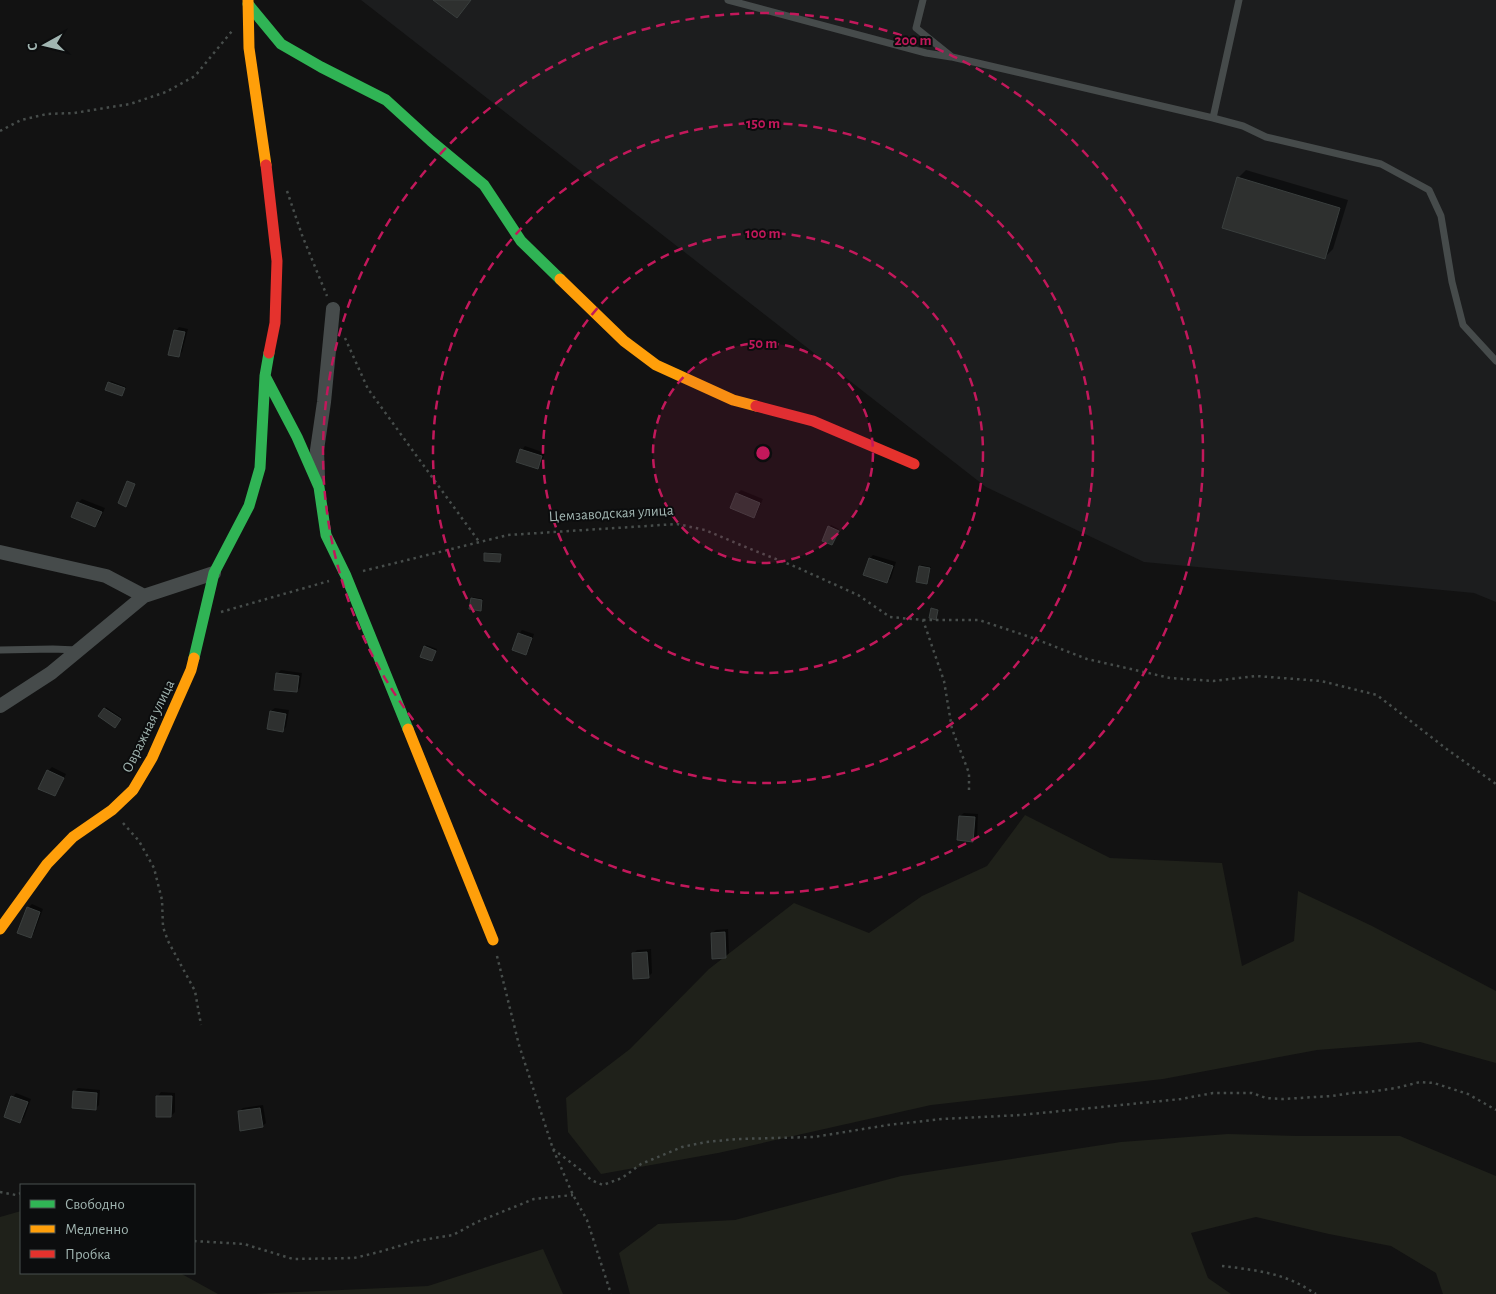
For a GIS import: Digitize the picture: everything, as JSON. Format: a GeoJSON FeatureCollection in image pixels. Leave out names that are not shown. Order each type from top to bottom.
{"type":"FeatureCollection","features":[{"type":"Feature","properties":{"kind":"street","name":"Овражная улица"},"geometry":{"type":"LineString","coordinates":[[0,929],[47,864],[73,837],[112,810],[133,790],[152,758],[191,670],[214,573],[249,506],[260,468],[265,376],[275,323],[277,261],[250,48],[248,2]]}},
{"type":"Feature","properties":{"kind":"street"},"geometry":{"type":"LineString","coordinates":[[248,2],[281,44],[386,100],[484,185],[521,241],[624,341],[656,365],[733,400],[813,421],[914,464]]}},
{"type":"Feature","properties":{"kind":"street"},"geometry":{"type":"LineString","coordinates":[[333,309],[324,402],[317,450],[319,487],[326,535],[346,576],[493,940]]}},
{"type":"Feature","properties":{"kind":"street"},"geometry":{"type":"LineString","coordinates":[[265,376],[297,437],[319,487]]}},
{"type":"Feature","properties":{"kind":"street"},"geometry":{"type":"LineString","coordinates":[[0,552],[106,576],[144,596]]}},
{"type":"Feature","properties":{"kind":"street"},"geometry":{"type":"LineString","coordinates":[[0,706],[51,673],[144,596],[214,573]]}},
{"type":"Feature","properties":{"kind":"lane"},"geometry":{"type":"LineString","coordinates":[[728,0],[917,50],[1213,118],[1243,126],[1266,137],[1382,164],[1428,190],[1441,216],[1452,282],[1463,325],[1496,361]]}},
{"type":"Feature","properties":{"kind":"lane"},"geometry":{"type":"LineString","coordinates":[[923,0],[916,28],[952,57]]}},
{"type":"Feature","properties":{"kind":"lane"},"geometry":{"type":"LineString","coordinates":[[1213,118],[1238,0]]}},
{"type":"Feature","properties":{"kind":"lane"},"geometry":{"type":"LineString","coordinates":[[0,650],[81,650]]}},
{"type":"Feature","properties":{"kind":"path"},"geometry":{"type":"LineString","coordinates":[[0,131],[10,125],[47,114],[74,113],[130,104],[166,92],[195,76],[236,26]]}},
{"type":"Feature","properties":{"kind":"path"},"geometry":{"type":"LineString","coordinates":[[285,187],[302,235],[333,309]]}},
{"type":"Feature","properties":{"kind":"path"},"geometry":{"type":"LineString","coordinates":[[344,336],[368,389],[480,543]]}},
{"type":"Feature","properties":{"kind":"path","name":"Цемзаводская улица"},"geometry":{"type":"LineString","coordinates":[[203,618],[346,576],[508,535],[677,524],[705,530],[796,567],[858,595],[890,617],[923,620],[979,620],[1086,659],[1170,678],[1213,681],[1256,676],[1321,681],[1377,695],[1448,750],[1496,784]]}},
{"type":"Feature","properties":{"kind":"path"},"geometry":{"type":"LineString","coordinates":[[923,620],[944,681],[952,729],[969,773],[969,791]]}},
{"type":"Feature","properties":{"kind":"path"},"geometry":{"type":"LineString","coordinates":[[112,810],[139,841],[154,868],[162,900],[163,927],[168,941],[195,991],[201,1025]]}},
{"type":"Feature","properties":{"kind":"path"},"geometry":{"type":"LineString","coordinates":[[493,940],[519,1045],[553,1149],[573,1195],[587,1220],[610,1294]]}},
{"type":"Feature","properties":{"kind":"path"},"geometry":{"type":"LineString","coordinates":[[553,1149],[582,1171],[590,1180],[603,1185],[622,1178],[641,1164],[682,1147],[706,1142],[738,1139],[814,1137],[888,1125],[942,1119],[1022,1115],[1182,1099],[1213,1094],[1252,1093],[1266,1098],[1283,1099],[1332,1096],[1387,1089],[1420,1082],[1434,1083],[1468,1094],[1496,1110]]}},
{"type":"Feature","properties":{"kind":"path"},"geometry":{"type":"LineString","coordinates":[[0,1192],[16,1195],[20,1193]]}},
{"type":"Feature","properties":{"kind":"path"},"geometry":{"type":"LineString","coordinates":[[195,1241],[244,1244],[293,1259],[354,1258],[416,1241],[452,1235],[534,1199],[573,1195]]}},
{"type":"Feature","properties":{"kind":"path"},"geometry":{"type":"LineString","coordinates":[[1222,1266],[1278,1276],[1298,1283],[1316,1294]]}},
{"type":"Feature","properties":{"kind":"shaded area"},"geometry":{"type":"Polygon","coordinates":[[[361,0],[1496,0],[1496,602],[1474,593],[1144,562],[986,487],[361,0]]]}},
{"type":"Feature","properties":{"kind":"shaded area"},"geometry":{"type":"Polygon","coordinates":[[[1025,815],[1110,858],[1222,863],[1242,966],[1294,941],[1298,891],[1372,926],[1496,991],[1496,1063],[1420,1042],[1317,1050],[1163,1079],[931,1105],[718,1153],[601,1174],[568,1132],[566,1098],[630,1049],[709,969],[794,903],[869,933],[922,896],[987,866],[1025,815]]]}},
{"type":"Feature","properties":{"kind":"shaded area"},"geometry":{"type":"Polygon","coordinates":[[[1228,1134],[1400,1136],[1496,1176],[1496,1294],[1443,1294],[1436,1273],[1391,1246],[1256,1217],[1191,1233],[1208,1278],[1231,1294],[630,1294],[619,1253],[658,1224],[735,1220],[901,1176],[1121,1142],[1228,1134]]]}},
{"type":"Feature","properties":{"kind":"shaded area"},"geometry":{"type":"Polygon","coordinates":[[[20,1211],[20,1274],[182,1274],[218,1294],[0,1294],[0,1217],[20,1211]]]}},
{"type":"Feature","properties":{"kind":"shaded area"},"geometry":{"type":"Polygon","coordinates":[[[543,1249],[563,1294],[253,1294],[428,1286],[543,1249]]]}},
{"type":"Feature","properties":{"kind":"building"},"geometry":{"type":"Polygon","coordinates":[[[433,0],[471,0],[457,18],[433,0]]]}},
{"type":"Feature","properties":{"kind":"building"},"geometry":{"type":"Polygon","coordinates":[[[1237,177],[1340,208],[1325,259],[1222,228],[1237,177]]]}},
{"type":"Feature","properties":{"kind":"building"},"geometry":{"type":"Polygon","coordinates":[[[174,330],[185,332],[179,357],[168,355],[174,330]]]}},
{"type":"Feature","properties":{"kind":"building"},"geometry":{"type":"Polygon","coordinates":[[[108,382],[125,388],[122,396],[105,390],[108,382]]]}},
{"type":"Feature","properties":{"kind":"building"},"geometry":{"type":"Polygon","coordinates":[[[520,449],[542,456],[538,469],[516,462],[520,449]]]}},
{"type":"Feature","properties":{"kind":"building"},"geometry":{"type":"Polygon","coordinates":[[[127,481],[135,484],[126,507],[118,503],[127,481]]]}},
{"type":"Feature","properties":{"kind":"building"},"geometry":{"type":"Polygon","coordinates":[[[736,493],[760,503],[754,518],[730,508],[736,493]]]}},
{"type":"Feature","properties":{"kind":"building"},"geometry":{"type":"Polygon","coordinates":[[[77,502],[102,512],[95,527],[71,517],[77,502]]]}},
{"type":"Feature","properties":{"kind":"building"},"geometry":{"type":"Polygon","coordinates":[[[828,526],[839,531],[832,545],[822,541],[828,526]]]}},
{"type":"Feature","properties":{"kind":"building"},"geometry":{"type":"Polygon","coordinates":[[[484,553],[501,554],[500,562],[484,561],[484,553]]]}},
{"type":"Feature","properties":{"kind":"building"},"geometry":{"type":"Polygon","coordinates":[[[869,558],[893,566],[887,583],[863,575],[869,558]]]}},
{"type":"Feature","properties":{"kind":"building"},"geometry":{"type":"Polygon","coordinates":[[[919,566],[930,568],[927,584],[916,582],[919,566]]]}},
{"type":"Feature","properties":{"kind":"building"},"geometry":{"type":"Polygon","coordinates":[[[471,598],[482,600],[481,611],[469,609],[471,598]]]}},
{"type":"Feature","properties":{"kind":"building"},"geometry":{"type":"Polygon","coordinates":[[[931,608],[938,610],[936,620],[929,618],[931,608]]]}},
{"type":"Feature","properties":{"kind":"building"},"geometry":{"type":"Polygon","coordinates":[[[518,633],[532,638],[526,655],[512,650],[518,633]]]}},
{"type":"Feature","properties":{"kind":"building"},"geometry":{"type":"Polygon","coordinates":[[[424,646],[436,651],[432,661],[420,657],[424,646]]]}},
{"type":"Feature","properties":{"kind":"building"},"geometry":{"type":"Polygon","coordinates":[[[276,673],[299,676],[297,692],[274,690],[276,673]]]}},
{"type":"Feature","properties":{"kind":"building"},"geometry":{"type":"Polygon","coordinates":[[[104,708],[121,719],[115,728],[98,716],[104,708]]]}},
{"type":"Feature","properties":{"kind":"building"},"geometry":{"type":"Polygon","coordinates":[[[270,711],[286,714],[283,732],[267,729],[270,711]]]}},
{"type":"Feature","properties":{"kind":"building"},"geometry":{"type":"Polygon","coordinates":[[[47,770],[64,778],[55,796],[38,789],[47,770]]]}},
{"type":"Feature","properties":{"kind":"building"},"geometry":{"type":"Polygon","coordinates":[[[959,816],[975,817],[973,842],[957,840],[959,816]]]}},
{"type":"Feature","properties":{"kind":"building"},"geometry":{"type":"Polygon","coordinates":[[[27,907],[40,912],[31,938],[17,933],[27,907]]]}},
{"type":"Feature","properties":{"kind":"building"},"geometry":{"type":"Polygon","coordinates":[[[725,932],[726,958],[712,959],[711,933],[725,932]]]}},
{"type":"Feature","properties":{"kind":"building"},"geometry":{"type":"Polygon","coordinates":[[[647,952],[649,978],[633,979],[632,953],[647,952]]]}},
{"type":"Feature","properties":{"kind":"building"},"geometry":{"type":"Polygon","coordinates":[[[73,1091],[97,1093],[96,1110],[72,1108],[73,1091]]]}},
{"type":"Feature","properties":{"kind":"building"},"geometry":{"type":"Polygon","coordinates":[[[11,1096],[28,1102],[20,1123],[4,1117],[11,1096]]]}},
{"type":"Feature","properties":{"kind":"building"},"geometry":{"type":"Polygon","coordinates":[[[156,1096],[172,1096],[171,1117],[156,1117],[156,1096]]]}},
{"type":"Feature","properties":{"kind":"building"},"geometry":{"type":"Polygon","coordinates":[[[260,1108],[263,1127],[240,1131],[238,1111],[260,1108]]]}},
{"type":"Feature","properties":{"kind":"traffic: fast"},"geometry":{"type":"LineString","coordinates":[[248,4],[281,44],[386,100],[484,185],[521,241],[560,279]]}},
{"type":"Feature","properties":{"kind":"traffic: fast"},"geometry":{"type":"LineString","coordinates":[[194,658],[214,573],[249,506],[260,468],[265,376],[269,353]]}},
{"type":"Feature","properties":{"kind":"traffic: fast"},"geometry":{"type":"LineString","coordinates":[[265,376],[297,437],[319,487],[326,535],[346,576],[408,729]]}},
{"type":"Feature","properties":{"kind":"traffic: slow"},"geometry":{"type":"LineString","coordinates":[[248,0],[249,48],[266,165]]}},
{"type":"Feature","properties":{"kind":"traffic: slow"},"geometry":{"type":"LineString","coordinates":[[560,279],[624,341],[656,365],[733,400],[756,406]]}},
{"type":"Feature","properties":{"kind":"traffic: slow"},"geometry":{"type":"LineString","coordinates":[[0,929],[47,864],[73,837],[112,810],[133,790],[152,758],[191,670],[194,658]]}},
{"type":"Feature","properties":{"kind":"traffic: slow"},"geometry":{"type":"LineString","coordinates":[[408,729],[493,940]]}},
{"type":"Feature","properties":{"kind":"traffic: jam"},"geometry":{"type":"LineString","coordinates":[[266,165],[277,261],[275,323],[269,353]]}},
{"type":"Feature","properties":{"kind":"traffic: jam"},"geometry":{"type":"LineString","coordinates":[[756,406],[813,421],[914,464]]}}]}
